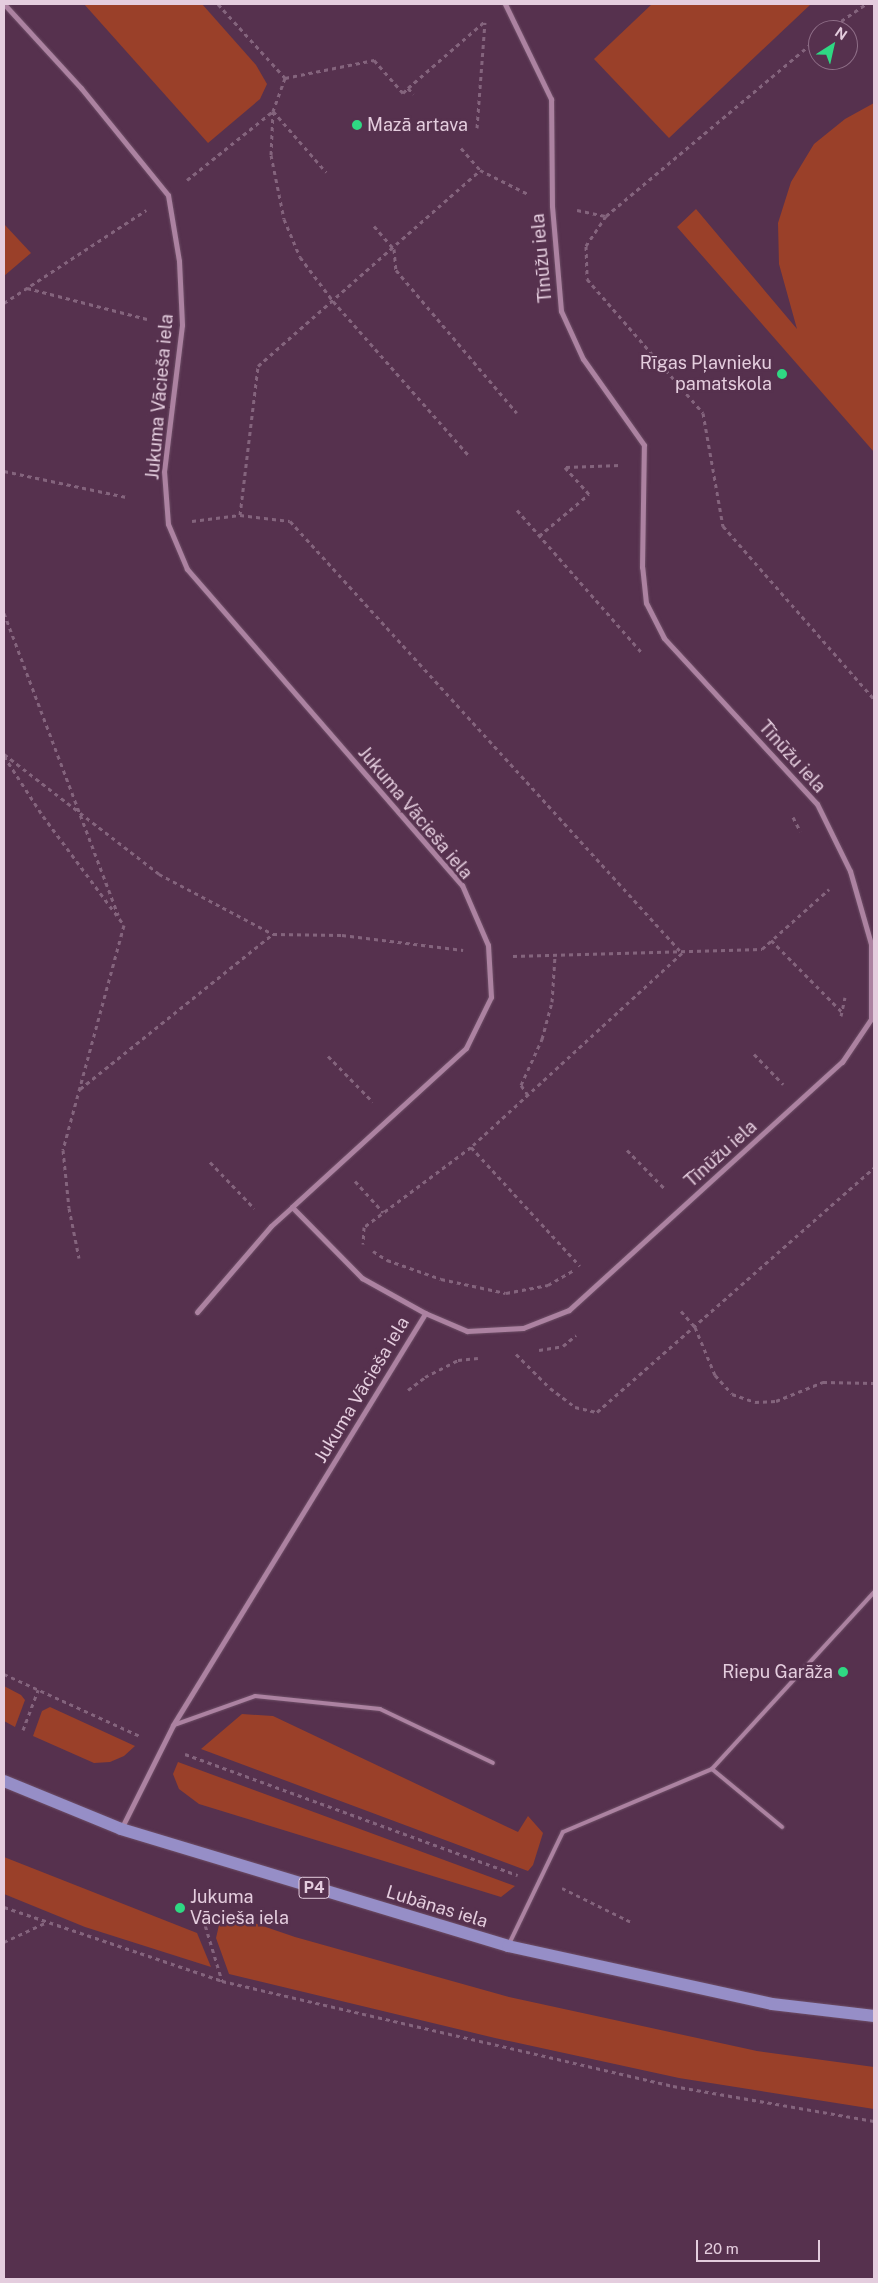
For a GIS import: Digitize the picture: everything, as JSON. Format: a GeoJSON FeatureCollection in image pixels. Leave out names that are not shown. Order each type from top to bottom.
{"type":"FeatureCollection","features":[{"type":"Feature","properties":{"kind":"main road","name":"Lubānas iela"},"geometry":{"type":"LineString","coordinates":[[4,1780],[121,1829],[508,1946],[772,2004],[874,2016]]}},
{"type":"Feature","properties":{"kind":"street","name":"Jukuma Vācieša iela"},"geometry":{"type":"LineString","coordinates":[[4,4],[80,88],[168,196],[179,261],[182,324],[164,471],[168,524],[187,569],[462,885],[488,945],[491,997],[466,1048],[292,1207],[362,1278],[425,1313],[173,1725],[121,1829]]}},
{"type":"Feature","properties":{"kind":"street","name":"Tīnūžu iela"},"geometry":{"type":"LineString","coordinates":[[425,1313],[466,1331],[523,1328],[569,1310],[842,1062],[871,1019],[871,944],[850,871],[817,804],[664,638],[646,603],[642,567],[644,445],[583,358],[561,311],[552,206],[551,99],[505,4]]}},
{"type":"Feature","properties":{"kind":"street"},"geometry":{"type":"LineString","coordinates":[[197,1312],[271,1226],[292,1207]]}},
{"type":"Feature","properties":{"kind":"lane"},"geometry":{"type":"LineString","coordinates":[[508,1946],[563,1832],[712,1769],[874,1592]]}},
{"type":"Feature","properties":{"kind":"lane"},"geometry":{"type":"LineString","coordinates":[[173,1725],[255,1696],[380,1709],[493,1764]]}},
{"type":"Feature","properties":{"kind":"lane"},"geometry":{"type":"LineString","coordinates":[[712,1769],[782,1827]]}},
{"type":"Feature","properties":{"kind":"path"},"geometry":{"type":"LineString","coordinates":[[218,4],[284,78]]}},
{"type":"Feature","properties":{"kind":"path"},"geometry":{"type":"LineString","coordinates":[[284,78],[374,60],[403,93],[505,4]]}},
{"type":"Feature","properties":{"kind":"path"},"geometry":{"type":"LineString","coordinates":[[843,20],[866,4]]}},
{"type":"Feature","properties":{"kind":"path"},"geometry":{"type":"LineString","coordinates":[[477,128],[485,21]]}},
{"type":"Feature","properties":{"kind":"path"},"geometry":{"type":"LineString","coordinates":[[808,46],[606,216],[586,246],[587,279],[703,413],[723,526],[874,699]]}},
{"type":"Feature","properties":{"kind":"path"},"geometry":{"type":"LineString","coordinates":[[284,78],[273,111],[271,155],[284,219],[300,257],[333,301],[469,456]]}},
{"type":"Feature","properties":{"kind":"path"},"geometry":{"type":"LineString","coordinates":[[408,88],[413,94]]}},
{"type":"Feature","properties":{"kind":"path"},"geometry":{"type":"LineString","coordinates":[[4,303],[168,196],[273,111]]}},
{"type":"Feature","properties":{"kind":"path"},"geometry":{"type":"LineString","coordinates":[[273,111],[326,172]]}},
{"type":"Feature","properties":{"kind":"path"},"geometry":{"type":"LineString","coordinates":[[461,148],[480,170],[552,206],[606,216]]}},
{"type":"Feature","properties":{"kind":"path"},"geometry":{"type":"LineString","coordinates":[[240,514],[258,366],[394,249],[480,170]]}},
{"type":"Feature","properties":{"kind":"path"},"geometry":{"type":"LineString","coordinates":[[374,226],[394,249],[396,270],[517,413]]}},
{"type":"Feature","properties":{"kind":"path"},"geometry":{"type":"LineString","coordinates":[[26,288],[147,319]]}},
{"type":"Feature","properties":{"kind":"path"},"geometry":{"type":"LineString","coordinates":[[539,536],[589,494],[565,467],[643,464]]}},
{"type":"Feature","properties":{"kind":"path"},"geometry":{"type":"LineString","coordinates":[[4,470],[126,498]]}},
{"type":"Feature","properties":{"kind":"path"},"geometry":{"type":"LineString","coordinates":[[518,510],[649,660]]}},
{"type":"Feature","properties":{"kind":"path"},"geometry":{"type":"LineString","coordinates":[[168,524],[240,514],[290,521],[682,953]]}},
{"type":"Feature","properties":{"kind":"path"},"geometry":{"type":"LineString","coordinates":[[4,613],[120,920]]}},
{"type":"Feature","properties":{"kind":"path"},"geometry":{"type":"LineString","coordinates":[[4,755],[78,808],[159,874],[273,934],[342,935],[488,956],[682,953],[762,949],[830,889]]}},
{"type":"Feature","properties":{"kind":"path"},"geometry":{"type":"LineString","coordinates":[[4,755],[42,816],[124,925],[63,1150],[79,1258]]}},
{"type":"Feature","properties":{"kind":"path"},"geometry":{"type":"LineString","coordinates":[[791,814],[804,839]]}},
{"type":"Feature","properties":{"kind":"path"},"geometry":{"type":"LineString","coordinates":[[826,881],[833,897]]}},
{"type":"Feature","properties":{"kind":"path"},"geometry":{"type":"LineString","coordinates":[[80,1089],[273,934]]}},
{"type":"Feature","properties":{"kind":"path"},"geometry":{"type":"LineString","coordinates":[[772,940],[842,1012]]}},
{"type":"Feature","properties":{"kind":"path"},"geometry":{"type":"LineString","coordinates":[[587,1260],[548,1285],[506,1293],[441,1279],[387,1260],[363,1244],[364,1228],[471,1147],[682,953]]}},
{"type":"Feature","properties":{"kind":"path"},"geometry":{"type":"LineString","coordinates":[[528,1095],[521,1085],[542,1039],[552,1002],[555,955]]}},
{"type":"Feature","properties":{"kind":"path"},"geometry":{"type":"LineString","coordinates":[[841,1019],[845,994]]}},
{"type":"Feature","properties":{"kind":"path"},"geometry":{"type":"LineString","coordinates":[[754,1054],[800,1101]]}},
{"type":"Feature","properties":{"kind":"path"},"geometry":{"type":"LineString","coordinates":[[328,1056],[389,1119]]}},
{"type":"Feature","properties":{"kind":"path"},"geometry":{"type":"LineString","coordinates":[[777,1092],[791,1078]]}},
{"type":"Feature","properties":{"kind":"path"},"geometry":{"type":"LineString","coordinates":[[471,1147],[598,1285]]}},
{"type":"Feature","properties":{"kind":"path"},"geometry":{"type":"LineString","coordinates":[[627,1150],[682,1208]]}},
{"type":"Feature","properties":{"kind":"path"},"geometry":{"type":"LineString","coordinates":[[210,1162],[271,1226]]}},
{"type":"Feature","properties":{"kind":"path"},"geometry":{"type":"LineString","coordinates":[[340,1164],[383,1212]]}},
{"type":"Feature","properties":{"kind":"path"},"geometry":{"type":"LineString","coordinates":[[506,1354],[515,1353],[550,1388],[575,1407],[597,1412],[874,1168]]}},
{"type":"Feature","properties":{"kind":"path"},"geometry":{"type":"LineString","coordinates":[[658,1196],[673,1183]]}},
{"type":"Feature","properties":{"kind":"path"},"geometry":{"type":"LineString","coordinates":[[681,1311],[695,1327],[715,1375],[732,1394],[755,1402],[776,1401],[823,1382],[874,1382]]}},
{"type":"Feature","properties":{"kind":"path"},"geometry":{"type":"LineString","coordinates":[[384,1380],[404,1393],[425,1377],[458,1360],[487,1356]]}},
{"type":"Feature","properties":{"kind":"path"},"geometry":{"type":"LineString","coordinates":[[4,1674],[162,1746],[540,1883],[560,1887],[631,1922]]}},
{"type":"Feature","properties":{"kind":"path"},"geometry":{"type":"LineString","coordinates":[[23,1730],[38,1690]]}},
{"type":"Feature","properties":{"kind":"path"},"geometry":{"type":"LineString","coordinates":[[4,1907],[222,1981],[673,2086],[874,2121]]}},
{"type":"Feature","properties":{"kind":"path"},"geometry":{"type":"LineString","coordinates":[[203,1918],[222,1981]]}},
{"type":"Feature","properties":{"kind":"path"},"geometry":{"type":"LineString","coordinates":[[4,1942],[47,1922]]}},
{"type":"Feature","properties":{"kind":"shaded area"},"geometry":{"type":"Polygon","coordinates":[[[84,4],[202,4],[256,65],[267,84],[260,99],[208,143],[84,4]]]}},
{"type":"Feature","properties":{"kind":"shaded area"},"geometry":{"type":"Polygon","coordinates":[[[652,4],[811,4],[669,138],[594,59],[652,4]]]}},
{"type":"Feature","properties":{"kind":"shaded area"},"geometry":{"type":"Polygon","coordinates":[[[874,103],[874,452],[677,227],[696,209],[797,329],[779,264],[778,223],[791,182],[814,144],[845,119],[874,103]]]}},
{"type":"Feature","properties":{"kind":"shaded area"},"geometry":{"type":"Polygon","coordinates":[[[4,224],[31,253],[4,276],[4,224]]]}},
{"type":"Feature","properties":{"kind":"shaded area"},"geometry":{"type":"Polygon","coordinates":[[[4,1686],[21,1695],[25,1700],[15,1727],[4,1721],[4,1686]]]}},
{"type":"Feature","properties":{"kind":"shaded area"},"geometry":{"type":"Polygon","coordinates":[[[50,1707],[135,1746],[124,1756],[110,1762],[94,1763],[33,1736],[42,1711],[50,1707]]]}},
{"type":"Feature","properties":{"kind":"shaded area"},"geometry":{"type":"Polygon","coordinates":[[[242,1714],[273,1716],[518,1832],[528,1816],[543,1833],[533,1865],[528,1871],[201,1749],[242,1714]]]}},
{"type":"Feature","properties":{"kind":"shaded area"},"geometry":{"type":"Polygon","coordinates":[[[178,1762],[515,1886],[501,1897],[199,1804],[179,1789],[173,1774],[178,1762]]]}},
{"type":"Feature","properties":{"kind":"shaded area"},"geometry":{"type":"Polygon","coordinates":[[[4,1857],[197,1933],[211,1967],[85,1927],[4,1894],[4,1857]]]}},
{"type":"Feature","properties":{"kind":"shaded area"},"geometry":{"type":"Polygon","coordinates":[[[222,1912],[295,1937],[509,1997],[757,2051],[874,2067],[874,2109],[679,2078],[495,2038],[229,1974],[216,1938],[222,1912]]]}},
{"type":"Feature","properties":{"kind":"place","name":"Mazā artava"},"geometry":{"type":"Point","coordinates":[357,125]}},
{"type":"Feature","properties":{"kind":"place","name":"Rīgas Pļavnieku pamatskola"},"geometry":{"type":"Point","coordinates":[782,374]}},
{"type":"Feature","properties":{"kind":"place","name":"Riepu Garāža"},"geometry":{"type":"Point","coordinates":[843,1672]}},
{"type":"Feature","properties":{"kind":"place","name":"Jukuma Vācieša iela"},"geometry":{"type":"Point","coordinates":[180,1908]}}]}
